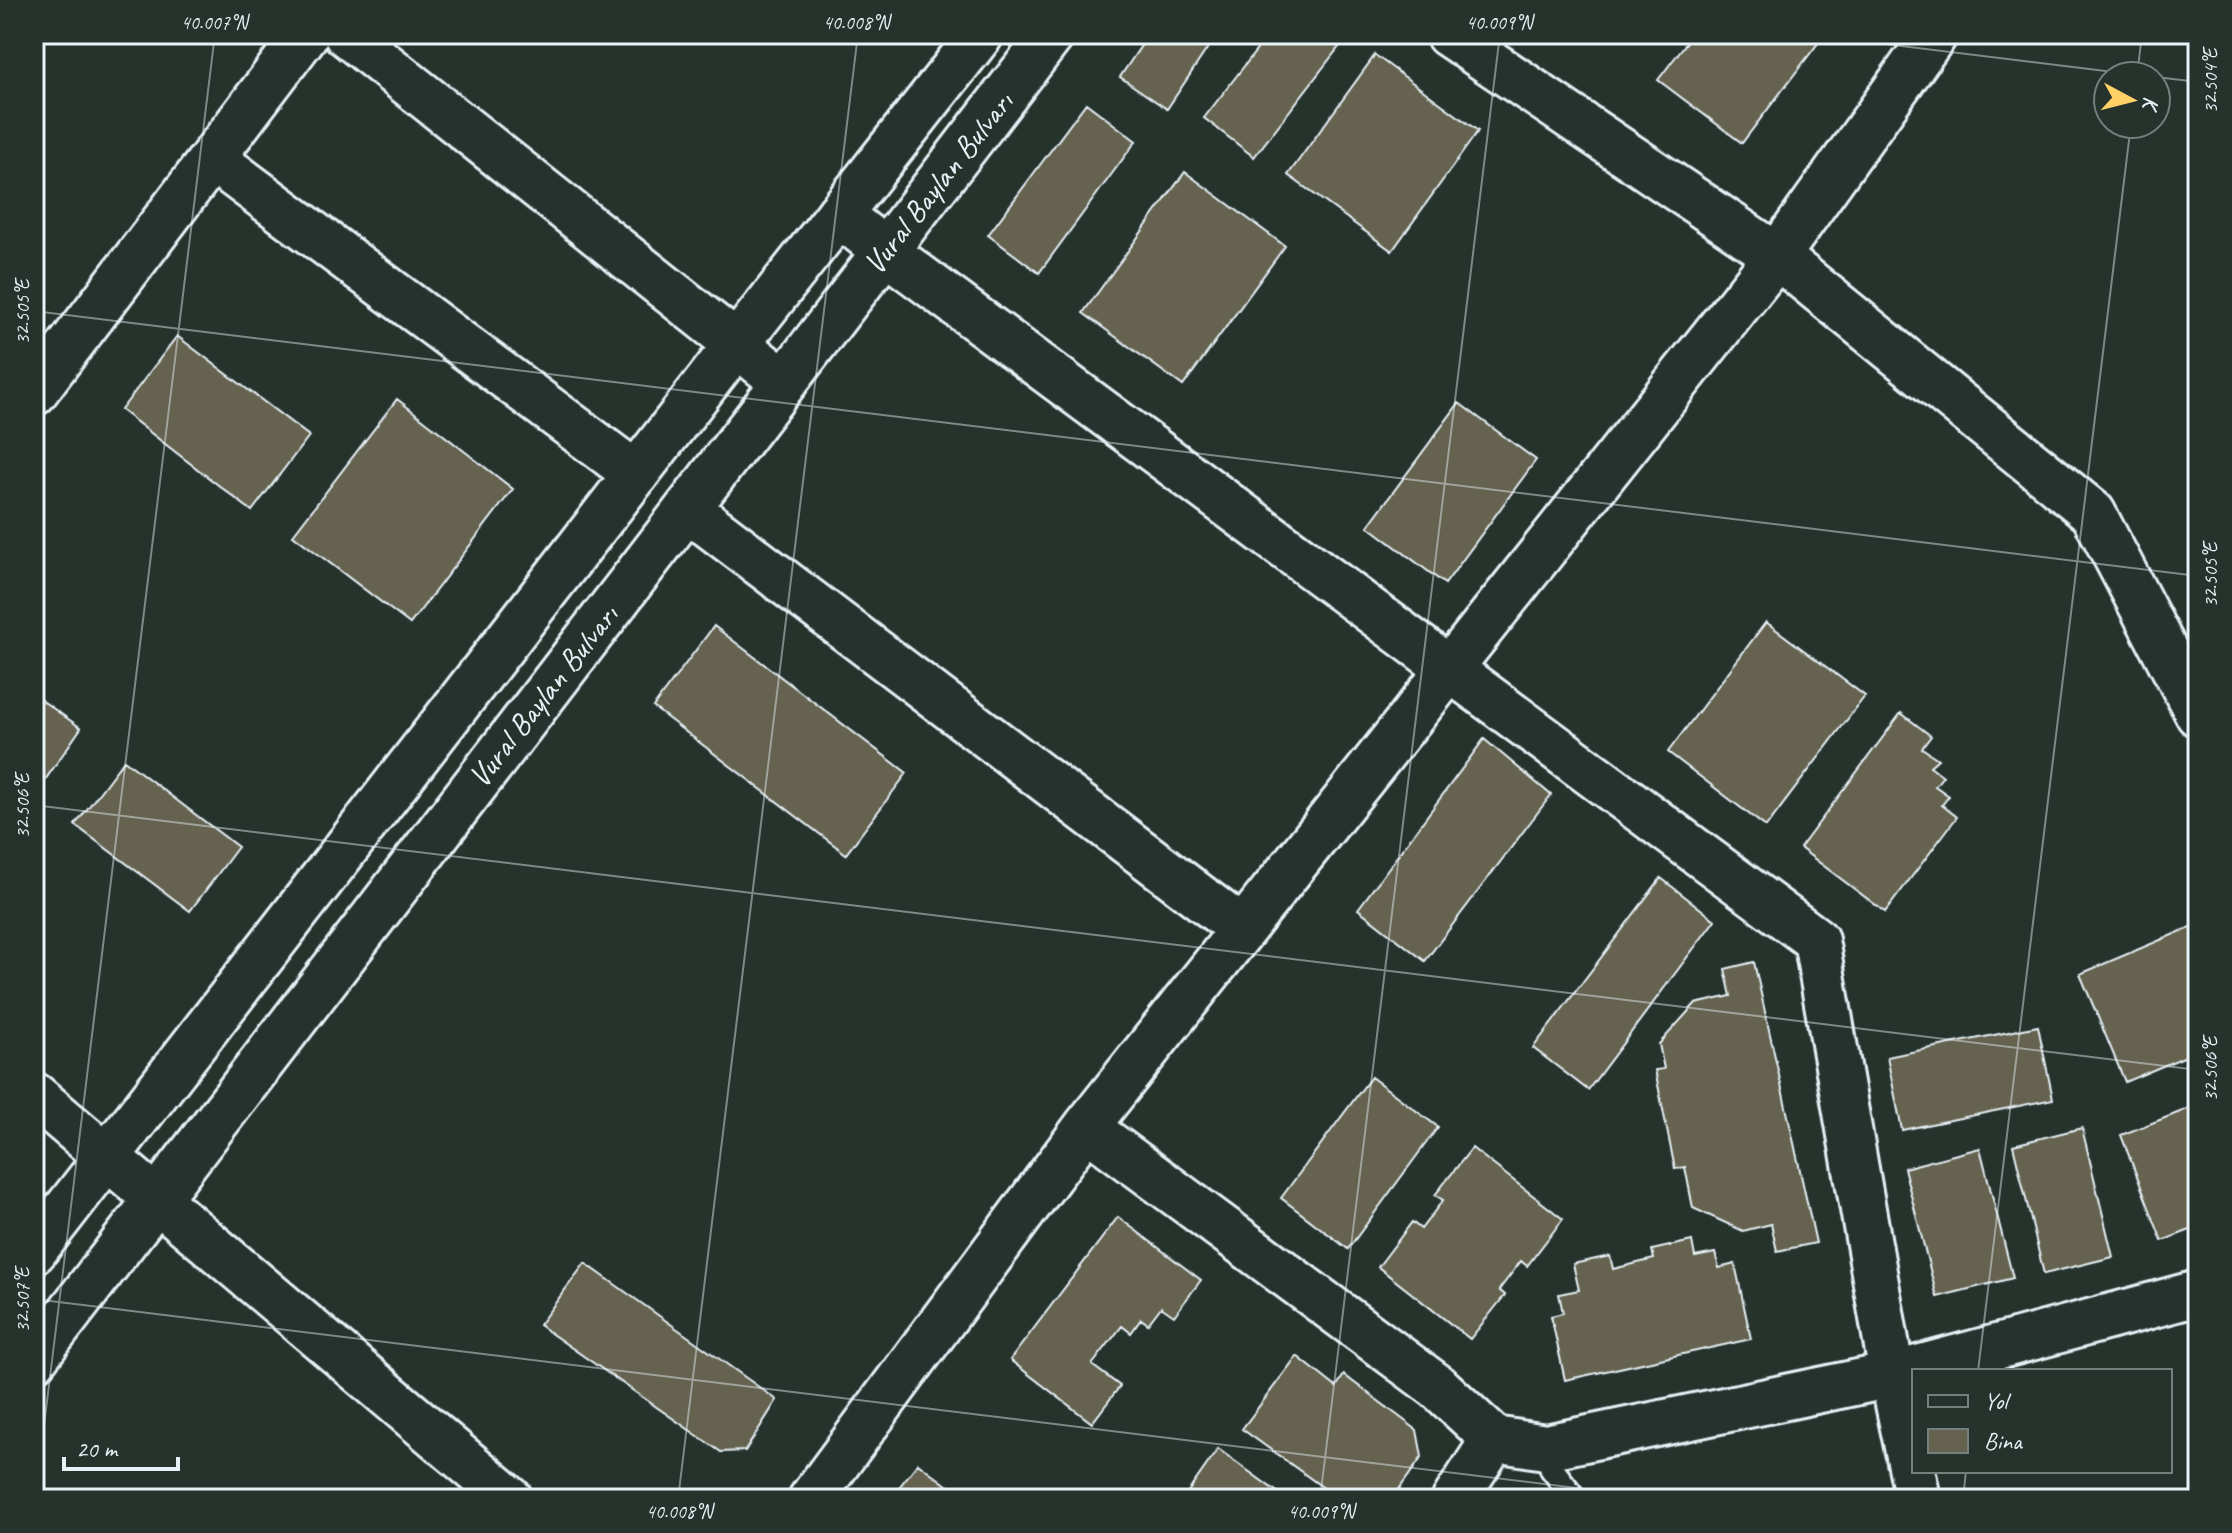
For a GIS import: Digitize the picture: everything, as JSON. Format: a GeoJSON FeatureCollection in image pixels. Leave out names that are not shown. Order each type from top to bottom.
{"type":"FeatureCollection","features":[{"type":"Feature","properties":{"kind":"street"},"geometry":{"type":"LineString","coordinates":[[34,392],[306,34]]}},
{"type":"Feature","properties":{"kind":"street"},"geometry":{"type":"LineString","coordinates":[[346,34],[784,382]]}},
{"type":"Feature","properties":{"kind":"street","name":"Vural Baylan Bulvarı"},"geometry":{"type":"LineString","coordinates":[[34,1251],[981,34]]}},
{"type":"Feature","properties":{"kind":"street","name":"Vural Baylan Bulvarı"},"geometry":{"type":"LineString","coordinates":[[34,1359],[1052,34]]}},
{"type":"Feature","properties":{"kind":"street"},"geometry":{"type":"LineString","coordinates":[[1448,34],[1777,256],[2093,513],[2197,709]]}},
{"type":"Feature","properties":{"kind":"street"},"geometry":{"type":"LineString","coordinates":[[811,1499],[1086,1127],[1777,256],[1935,34]]}},
{"type":"Feature","properties":{"kind":"street"},"geometry":{"type":"LineString","coordinates":[[213,159],[636,474]]}},
{"type":"Feature","properties":{"kind":"street"},"geometry":{"type":"LineString","coordinates":[[839,214],[1816,940],[1892,1375],[1912,1470]]}},
{"type":"Feature","properties":{"kind":"street"},"geometry":{"type":"LineString","coordinates":[[688,509],[1242,929]]}},
{"type":"Feature","properties":{"kind":"street"},"geometry":{"type":"LineString","coordinates":[[34,1095],[510,1499]]}},
{"type":"Feature","properties":{"kind":"street"},"geometry":{"type":"LineString","coordinates":[[1086,1127],[1438,1387],[1494,1439],[1546,1447],[1912,1370]]}},
{"type":"Feature","properties":{"kind":"street"},"geometry":{"type":"LineString","coordinates":[[1914,1369],[2198,1293]]}},
{"type":"Feature","properties":{"kind":"street"},"geometry":{"type":"LineString","coordinates":[[1455,1499],[1494,1439]]}},
{"type":"Feature","properties":{"kind":"street"},"geometry":{"type":"LineString","coordinates":[[1913,1473],[1918,1499]]}},
{"type":"Feature","properties":{"kind":"lane"},"geometry":{"type":"LineString","coordinates":[[1546,1447],[1552,1469],[1575,1499]]}},
{"type":"Feature","properties":{"kind":"building"},"geometry":{"type":"Polygon","coordinates":[[[1149,34],[1217,34],[1167,109],[1120,77],[1149,34]]]}},
{"type":"Feature","properties":{"kind":"building"},"geometry":{"type":"Polygon","coordinates":[[[1269,34],[1349,34],[1254,157],[1204,118],[1269,34]]]}},
{"type":"Feature","properties":{"kind":"building"},"geometry":{"type":"Polygon","coordinates":[[[1693,34],[1825,34],[1742,143],[1658,80],[1693,34]]]}},
{"type":"Feature","properties":{"kind":"building"},"geometry":{"type":"Polygon","coordinates":[[[1375,55],[1478,131],[1392,251],[1288,175],[1375,55]]]}},
{"type":"Feature","properties":{"kind":"building"},"geometry":{"type":"Polygon","coordinates":[[[1086,103],[1136,141],[1039,273],[988,235],[1086,103]]]}},
{"type":"Feature","properties":{"kind":"building"},"geometry":{"type":"Polygon","coordinates":[[[1185,172],[1285,246],[1183,386],[1083,313],[1185,172]]]}},
{"type":"Feature","properties":{"kind":"building"},"geometry":{"type":"Polygon","coordinates":[[[177,336],[309,436],[252,511],[121,410],[177,336]]]}},
{"type":"Feature","properties":{"kind":"building"},"geometry":{"type":"Polygon","coordinates":[[[397,399],[513,489],[410,624],[293,535],[397,399]]]}},
{"type":"Feature","properties":{"kind":"building"},"geometry":{"type":"Polygon","coordinates":[[[1459,403],[1536,460],[1445,584],[1368,526],[1459,403]]]}},
{"type":"Feature","properties":{"kind":"building"},"geometry":{"type":"Polygon","coordinates":[[[1766,622],[1865,696],[1766,827],[1668,752],[1766,622]]]}},
{"type":"Feature","properties":{"kind":"building"},"geometry":{"type":"Polygon","coordinates":[[[714,626],[907,773],[846,854],[653,707],[714,626]]]}},
{"type":"Feature","properties":{"kind":"building"},"geometry":{"type":"Polygon","coordinates":[[[34,695],[81,728],[34,796],[34,695]]]}},
{"type":"Feature","properties":{"kind":"building"},"geometry":{"type":"Polygon","coordinates":[[[1901,713],[1931,736],[1922,748],[1938,759],[1930,766],[1943,776],[1935,786],[1949,796],[1942,805],[1957,817],[1885,912],[1800,848],[1901,713]]]}},
{"type":"Feature","properties":{"kind":"building"},"geometry":{"type":"Polygon","coordinates":[[[1484,739],[1551,795],[1425,961],[1358,909],[1484,739]]]}},
{"type":"Feature","properties":{"kind":"building"},"geometry":{"type":"Polygon","coordinates":[[[124,760],[238,847],[190,911],[75,825],[124,760]]]}},
{"type":"Feature","properties":{"kind":"building"},"geometry":{"type":"Polygon","coordinates":[[[1661,878],[1715,920],[1588,1090],[1533,1048],[1661,878]]]}},
{"type":"Feature","properties":{"kind":"building"},"geometry":{"type":"Polygon","coordinates":[[[2198,924],[2198,1051],[2125,1082],[2080,974],[2198,924]]]}},
{"type":"Feature","properties":{"kind":"building"},"geometry":{"type":"Polygon","coordinates":[[[1754,962],[1816,1243],[1777,1251],[1771,1224],[1743,1231],[1693,1208],[1685,1167],[1675,1169],[1655,1070],[1664,1069],[1659,1044],[1695,1004],[1731,996],[1725,969],[1754,962]]]}},
{"type":"Feature","properties":{"kind":"building"},"geometry":{"type":"Polygon","coordinates":[[[2038,1026],[2053,1099],[1902,1130],[1887,1057],[2038,1026]]]}},
{"type":"Feature","properties":{"kind":"building"},"geometry":{"type":"Polygon","coordinates":[[[1371,1077],[1438,1127],[1348,1249],[1281,1198],[1371,1077]]]}},
{"type":"Feature","properties":{"kind":"building"},"geometry":{"type":"Polygon","coordinates":[[[2198,1105],[2198,1227],[2162,1241],[2121,1135],[2198,1105]]]}},
{"type":"Feature","properties":{"kind":"building"},"geometry":{"type":"Polygon","coordinates":[[[2082,1128],[2113,1257],[2044,1274],[2013,1145],[2082,1128]]]}},
{"type":"Feature","properties":{"kind":"building"},"geometry":{"type":"Polygon","coordinates":[[[1472,1148],[1563,1219],[1527,1266],[1521,1261],[1499,1290],[1505,1295],[1470,1339],[1378,1267],[1412,1222],[1421,1229],[1443,1200],[1435,1195],[1472,1148]]]}},
{"type":"Feature","properties":{"kind":"building"},"geometry":{"type":"Polygon","coordinates":[[[1980,1148],[2013,1278],[1937,1297],[1904,1168],[1980,1148]]]}},
{"type":"Feature","properties":{"kind":"building"},"geometry":{"type":"Polygon","coordinates":[[[1118,1217],[1201,1280],[1174,1316],[1161,1307],[1148,1324],[1141,1319],[1131,1333],[1122,1326],[1092,1365],[1120,1386],[1092,1423],[1010,1360],[1118,1217]]]}},
{"type":"Feature","properties":{"kind":"building"},"geometry":{"type":"Polygon","coordinates":[[[1692,1241],[1695,1257],[1715,1253],[1719,1268],[1735,1264],[1751,1339],[1565,1380],[1551,1316],[1563,1313],[1559,1294],[1579,1290],[1573,1264],[1610,1256],[1613,1269],[1654,1259],[1652,1250],[1692,1241]]]}},
{"type":"Feature","properties":{"kind":"building"},"geometry":{"type":"Polygon","coordinates":[[[585,1263],[777,1400],[745,1451],[721,1452],[539,1325],[585,1263]]]}},
{"type":"Feature","properties":{"kind":"building"},"geometry":{"type":"Polygon","coordinates":[[[1297,1356],[1336,1387],[1344,1375],[1417,1430],[1422,1457],[1392,1499],[1339,1499],[1242,1429],[1297,1356]]]}},
{"type":"Feature","properties":{"kind":"building"},"geometry":{"type":"Polygon","coordinates":[[[1218,1449],[1287,1499],[1183,1499],[1218,1449]]]}},
{"type":"Feature","properties":{"kind":"building"},"geometry":{"type":"Polygon","coordinates":[[[918,1463],[965,1499],[890,1499],[918,1463]]]}}]}
